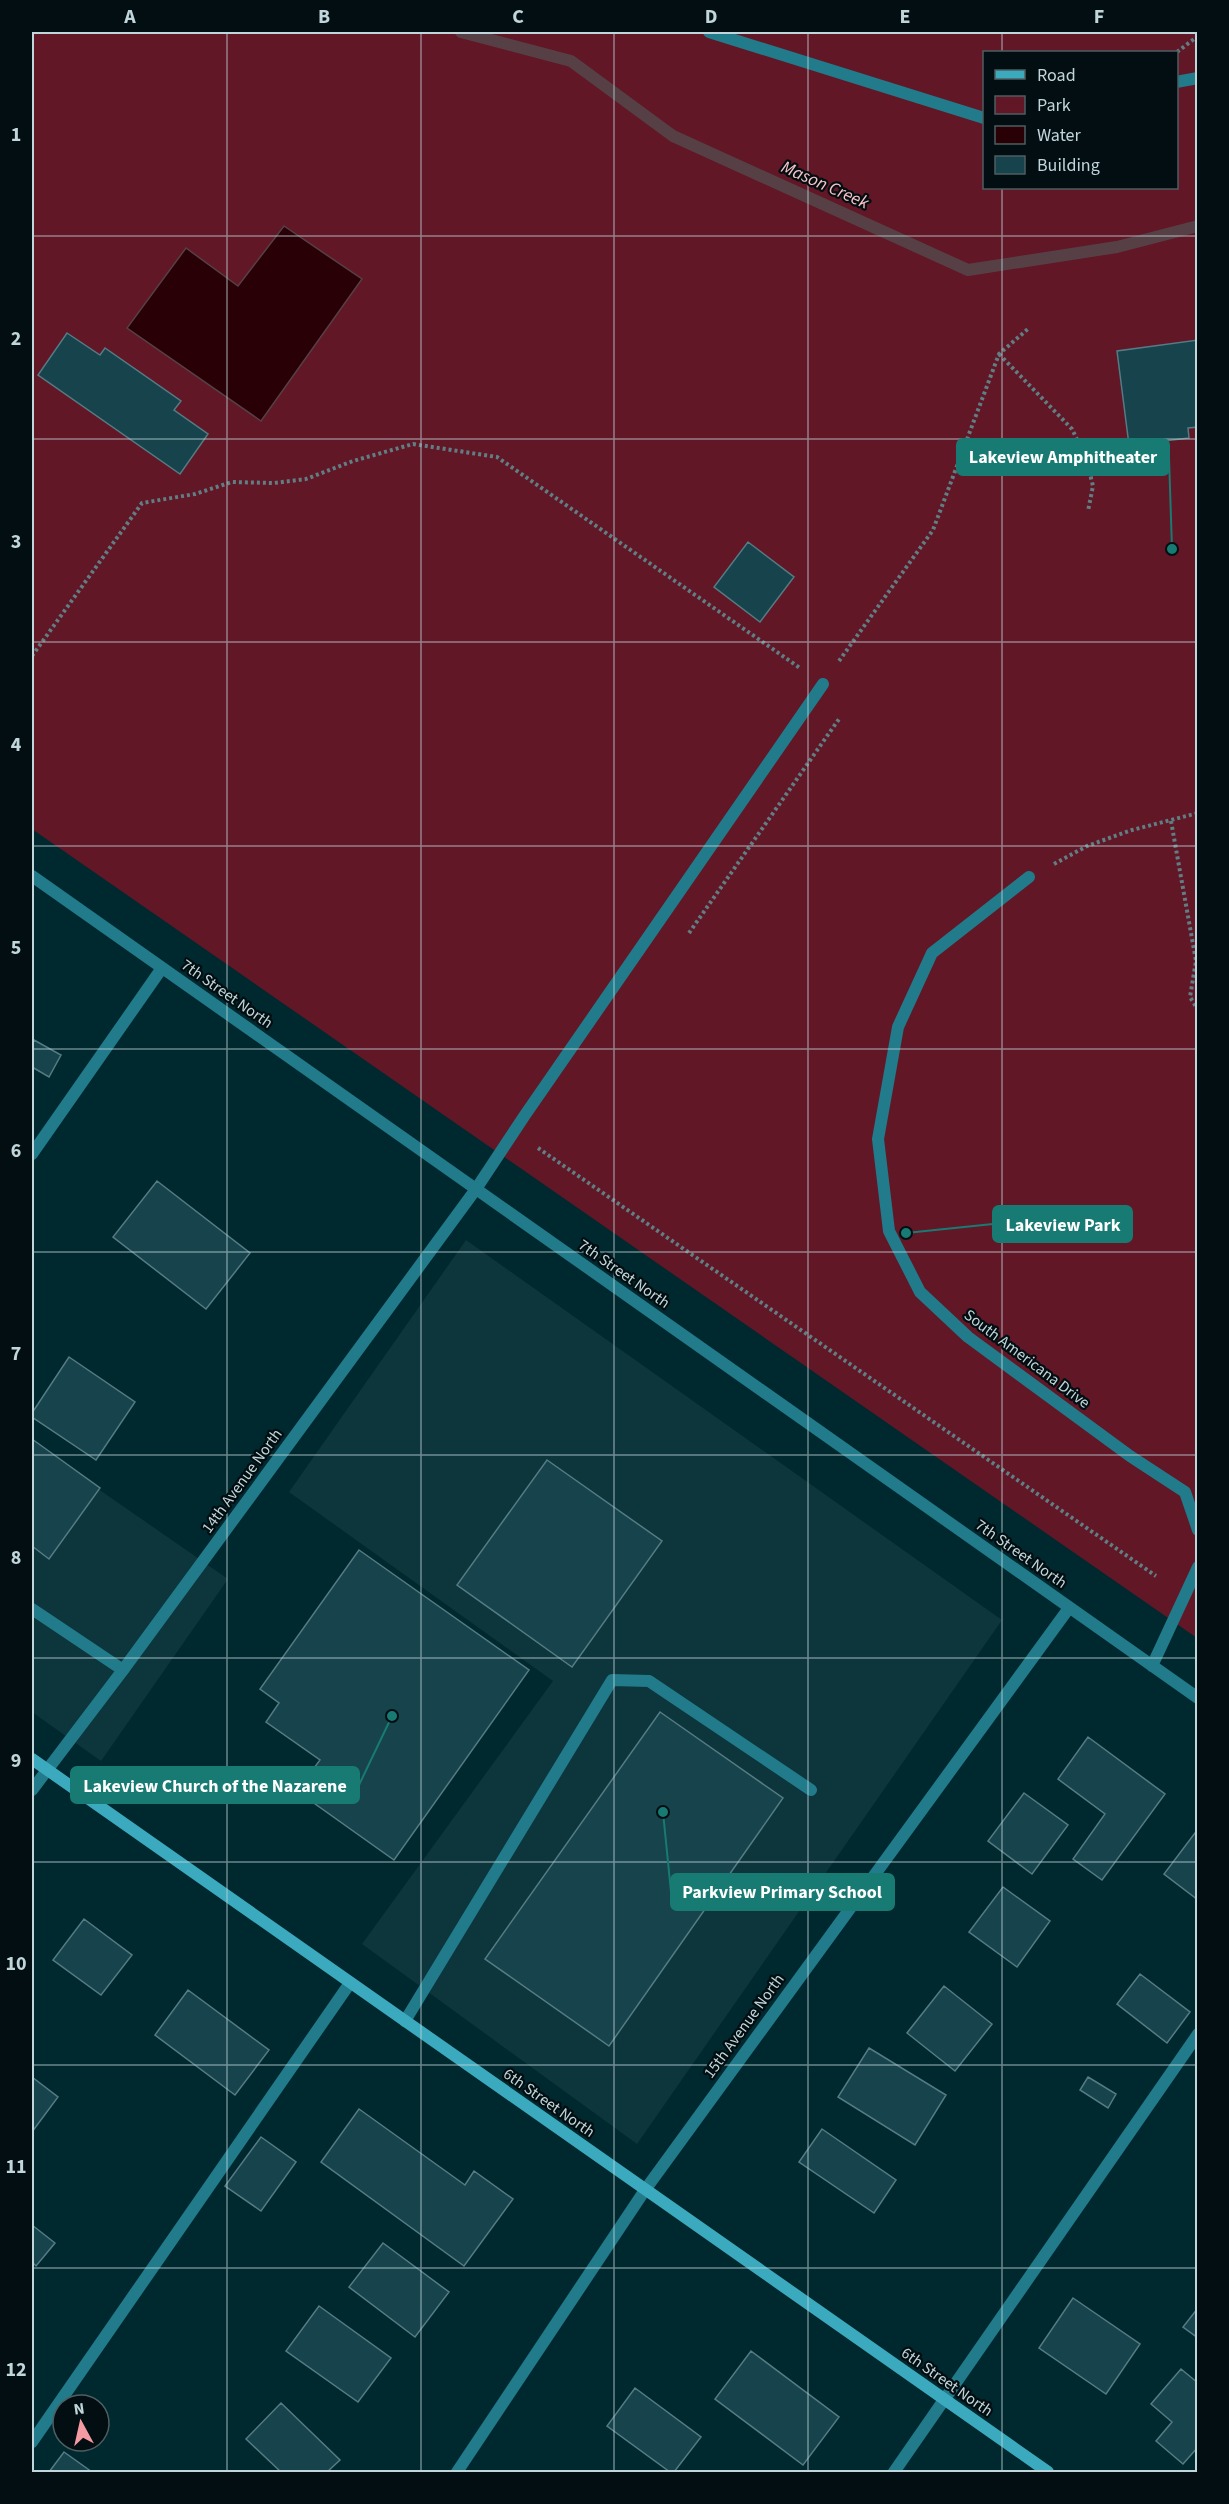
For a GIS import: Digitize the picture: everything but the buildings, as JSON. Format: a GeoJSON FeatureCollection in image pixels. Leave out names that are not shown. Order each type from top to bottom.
{"type":"FeatureCollection","features":[{"type":"Feature","properties":{"kind":"street"},"geometry":{"type":"LineString","coordinates":[[709,32],[983,118]]}},
{"type":"Feature","properties":{"kind":"street"},"geometry":{"type":"LineString","coordinates":[[1178,82],[1197,78]]}},
{"type":"Feature","properties":{"kind":"street","name":"14th Avenue North"},"geometry":{"type":"LineString","coordinates":[[32,1790],[45,1769],[123,1670],[476,1190],[531,1105],[823,684]]}},
{"type":"Feature","properties":{"kind":"street","name":"7th Street North"},"geometry":{"type":"LineString","coordinates":[[32,876],[1197,1698]]}},
{"type":"Feature","properties":{"kind":"street","name":"South Americana Drive"},"geometry":{"type":"LineString","coordinates":[[1029,877],[932,953],[898,1027],[878,1139],[889,1231],[920,1292],[968,1337],[1130,1456],[1185,1492],[1197,1530]]}},
{"type":"Feature","properties":{"kind":"street"},"geometry":{"type":"LineString","coordinates":[[32,1154],[162,968]]}},
{"type":"Feature","properties":{"kind":"street"},"geometry":{"type":"LineString","coordinates":[[1152,1666],[1197,1567]]}},
{"type":"Feature","properties":{"kind":"street","name":"15th Avenue North"},"geometry":{"type":"LineString","coordinates":[[457,2472],[645,2190],[1069,1608]]}},
{"type":"Feature","properties":{"kind":"street"},"geometry":{"type":"LineString","coordinates":[[32,1609],[123,1670]]}},
{"type":"Feature","properties":{"kind":"street"},"geometry":{"type":"LineString","coordinates":[[405,2021],[612,1680],[649,1682],[811,1790]]}},
{"type":"Feature","properties":{"kind":"street","name":"6th Street North"},"geometry":{"type":"LineString","coordinates":[[32,1759],[1048,2472]]}},
{"type":"Feature","properties":{"kind":"street"},"geometry":{"type":"LineString","coordinates":[[32,2442],[350,1983]]}},
{"type":"Feature","properties":{"kind":"street"},"geometry":{"type":"LineString","coordinates":[[894,2472],[1197,2034]]}},
{"type":"Feature","properties":{"kind":"path"},"geometry":{"type":"LineString","coordinates":[[1178,51],[1197,36]]}},
{"type":"Feature","properties":{"kind":"path"},"geometry":{"type":"LineString","coordinates":[[32,656],[142,502],[195,494],[231,482],[274,483],[306,479],[353,461],[413,444],[497,457],[823,684],[933,530],[999,354],[1029,328]]}},
{"type":"Feature","properties":{"kind":"path"},"geometry":{"type":"LineString","coordinates":[[999,354],[1072,429],[1086,458],[1093,486],[1088,511]]}},
{"type":"Feature","properties":{"kind":"path"},"geometry":{"type":"LineString","coordinates":[[688,933],[839,719]]}},
{"type":"Feature","properties":{"kind":"path"},"geometry":{"type":"LineString","coordinates":[[1029,877],[1087,846],[1132,830],[1197,813]]}},
{"type":"Feature","properties":{"kind":"path"},"geometry":{"type":"LineString","coordinates":[[1172,821],[1196,961],[1190,997],[1197,1010]]}},
{"type":"Feature","properties":{"kind":"path"},"geometry":{"type":"LineString","coordinates":[[538,1148],[1156,1576]]}},
{"type":"Feature","properties":{"kind":"shaded area"},"geometry":{"type":"Polygon","coordinates":[[[466,1240],[1002,1620],[637,2144],[362,1944],[553,1681],[289,1492],[466,1240]]]}},
{"type":"Feature","properties":{"kind":"shaded area"},"geometry":{"type":"Polygon","coordinates":[[[32,1443],[228,1579],[101,1761],[32,1712],[32,1443]]]}},
{"type":"Feature","properties":{"kind":"green space"},"geometry":{"type":"Polygon","coordinates":[[[32,32],[1197,32],[1197,1638],[32,829],[32,32]]]}},
{"type":"Feature","properties":{"kind":"water"},"geometry":{"type":"Polygon","coordinates":[[[284,226],[362,279],[261,421],[127,328],[186,248],[238,286],[284,226]]]}},
{"type":"Feature","properties":{"kind":"waterway","name":"Mason Creek"},"geometry":{"type":"LineString","coordinates":[[461,32],[571,61],[673,136],[968,270],[1117,247],[1198,226]]}},
{"type":"Feature","properties":{"kind":"place","name":"Lakeview Amphitheater"},"geometry":{"type":"Point","coordinates":[1172,549]}},
{"type":"Feature","properties":{"kind":"place","name":"Lakeview Park"},"geometry":{"type":"Point","coordinates":[906,1233]}},
{"type":"Feature","properties":{"kind":"place","name":"Lakeview Church of the Nazarene"},"geometry":{"type":"Point","coordinates":[392,1716]}},
{"type":"Feature","properties":{"kind":"place","name":"Parkview Primary School"},"geometry":{"type":"Point","coordinates":[663,1812]}}]}
